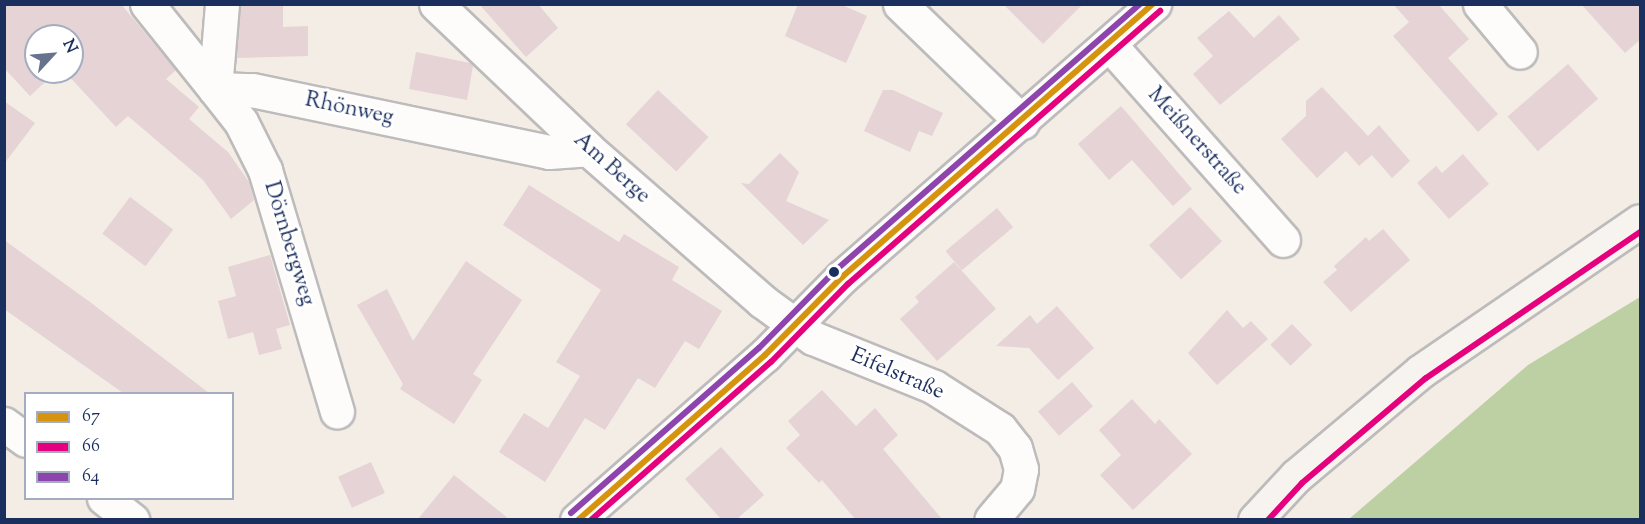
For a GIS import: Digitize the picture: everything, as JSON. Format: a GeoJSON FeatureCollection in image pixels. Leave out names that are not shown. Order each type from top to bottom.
{"type":"FeatureCollection","features":[{"type":"Feature","properties":{"kind":"main road"},"geometry":{"type":"LineString","coordinates":[[1255,519],[1296,476],[1421,371],[1641,221]]}},
{"type":"Feature","properties":{"kind":"street"},"geometry":{"type":"LineString","coordinates":[[147,4],[215,89]]}},
{"type":"Feature","properties":{"kind":"street"},"geometry":{"type":"LineString","coordinates":[[215,89],[222,4]]}},
{"type":"Feature","properties":{"kind":"street","name":"Am Berge"},"geometry":{"type":"LineString","coordinates":[[436,4],[588,149],[762,301],[795,324]]}},
{"type":"Feature","properties":{"kind":"street"},"geometry":{"type":"LineString","coordinates":[[900,4],[1022,122]]}},
{"type":"Feature","properties":{"kind":"street"},"geometry":{"type":"LineString","coordinates":[[578,519],[765,355],[842,277],[1022,122],[1154,4]]}},
{"type":"Feature","properties":{"kind":"street"},"geometry":{"type":"LineString","coordinates":[[1480,4],[1520,52]]}},
{"type":"Feature","properties":{"kind":"street","name":"Meißnerstraße"},"geometry":{"type":"LineString","coordinates":[[1109,44],[1283,240]]}},
{"type":"Feature","properties":{"kind":"street","name":"Rhönweg"},"geometry":{"type":"LineString","coordinates":[[215,89],[252,90],[549,152],[588,149]]}},
{"type":"Feature","properties":{"kind":"street","name":"Dörnbergweg"},"geometry":{"type":"LineString","coordinates":[[215,89],[241,122],[266,170],[337,411]]}},
{"type":"Feature","properties":{"kind":"street","name":"Eifelstraße"},"geometry":{"type":"LineString","coordinates":[[795,324],[842,353],[934,387],[1000,429],[1015,448],[1021,469],[1017,489],[991,519]]}},
{"type":"Feature","properties":{"kind":"street"},"geometry":{"type":"LineString","coordinates":[[4,424],[24,439]]}},
{"type":"Feature","properties":{"kind":"street"},"geometry":{"type":"LineString","coordinates":[[107,500],[132,519]]}},
{"type":"Feature","properties":{"kind":"green space"},"geometry":{"type":"Polygon","coordinates":[[[1640,297],[1640,519],[1349,519],[1528,365],[1640,297]]]}},
{"type":"Feature","properties":{"kind":"building"},"geometry":{"type":"Polygon","coordinates":[[[4,4],[121,4],[176,70],[166,79],[199,107],[189,119],[228,152],[249,182],[254,200],[231,219],[203,180],[128,116],[116,127],[76,84],[84,84],[84,24],[24,24],[24,84],[43,84],[30,96],[4,68],[4,4]]]}},
{"type":"Feature","properties":{"kind":"building"},"geometry":{"type":"Polygon","coordinates":[[[241,4],[283,4],[283,27],[308,26],[308,56],[237,58],[241,4]]]}},
{"type":"Feature","properties":{"kind":"building"},"geometry":{"type":"Polygon","coordinates":[[[479,4],[538,4],[558,28],[526,57],[479,4]]]}},
{"type":"Feature","properties":{"kind":"building"},"geometry":{"type":"Polygon","coordinates":[[[798,4],[840,4],[867,16],[846,63],[785,36],[798,4]]]}},
{"type":"Feature","properties":{"kind":"building"},"geometry":{"type":"Polygon","coordinates":[[[1003,4],[1083,4],[1043,44],[1003,4]]]}},
{"type":"Feature","properties":{"kind":"building"},"geometry":{"type":"Polygon","coordinates":[[[1393,4],[1438,4],[1469,39],[1448,58],[1498,114],[1478,132],[1393,36],[1409,22],[1393,4]]]}},
{"type":"Feature","properties":{"kind":"building"},"geometry":{"type":"Polygon","coordinates":[[[1581,4],[1641,4],[1641,39],[1625,53],[1581,4]]]}},
{"type":"Feature","properties":{"kind":"building"},"geometry":{"type":"Polygon","coordinates":[[[1229,11],[1254,38],[1279,15],[1300,39],[1220,105],[1193,74],[1213,56],[1197,38],[1229,11]]]}},
{"type":"Feature","properties":{"kind":"building"},"geometry":{"type":"Polygon","coordinates":[[[416,52],[470,63],[473,66],[467,100],[409,89],[416,52]]]}},
{"type":"Feature","properties":{"kind":"building"},"geometry":{"type":"Polygon","coordinates":[[[1568,64],[1598,99],[1538,151],[1508,116],[1568,64]]]}},
{"type":"Feature","properties":{"kind":"building"},"geometry":{"type":"Polygon","coordinates":[[[1322,87],[1368,136],[1379,125],[1410,161],[1392,178],[1372,155],[1359,166],[1346,151],[1317,178],[1281,139],[1306,116],[1306,101],[1322,87]]]}},
{"type":"Feature","properties":{"kind":"building"},"geometry":{"type":"Polygon","coordinates":[[[658,90],[708,137],[676,171],[626,124],[658,90]]]}},
{"type":"Feature","properties":{"kind":"building"},"geometry":{"type":"Polygon","coordinates":[[[883,90],[893,90],[943,113],[932,136],[919,131],[910,152],[864,131],[883,90]]]}},
{"type":"Feature","properties":{"kind":"building"},"geometry":{"type":"Polygon","coordinates":[[[4,101],[35,123],[4,164],[4,101]]]}},
{"type":"Feature","properties":{"kind":"building"},"geometry":{"type":"Polygon","coordinates":[[[1121,106],[1192,189],[1173,206],[1132,160],[1109,180],[1078,144],[1121,106]]]}},
{"type":"Feature","properties":{"kind":"building"},"geometry":{"type":"Polygon","coordinates":[[[780,153],[799,172],[786,201],[829,220],[803,245],[741,183],[749,184],[780,153]]]}},
{"type":"Feature","properties":{"kind":"building"},"geometry":{"type":"Polygon","coordinates":[[[1463,154],[1489,184],[1449,219],[1417,183],[1436,166],[1442,173],[1463,154]]]}},
{"type":"Feature","properties":{"kind":"building"},"geometry":{"type":"Polygon","coordinates":[[[529,185],[619,242],[624,234],[679,267],[672,280],[722,311],[699,349],[685,341],[655,388],[638,378],[605,430],[585,418],[545,482],[499,452],[524,413],[548,428],[580,376],[556,362],[601,290],[503,225],[529,185]]]}},
{"type":"Feature","properties":{"kind":"building"},"geometry":{"type":"Polygon","coordinates":[[[130,197],[173,229],[145,266],[102,234],[130,197]]]}},
{"type":"Feature","properties":{"kind":"building"},"geometry":{"type":"Polygon","coordinates":[[[1190,207],[1222,241],[1181,280],[1149,245],[1190,207]]]}},
{"type":"Feature","properties":{"kind":"building"},"geometry":{"type":"Polygon","coordinates":[[[997,208],[1013,227],[962,270],[946,251],[997,208]]]}},
{"type":"Feature","properties":{"kind":"building"},"geometry":{"type":"Polygon","coordinates":[[[1383,229],[1410,260],[1351,312],[1323,282],[1337,270],[1334,266],[1366,237],[1369,241],[1383,229]]]}},
{"type":"Feature","properties":{"kind":"building"},"geometry":{"type":"Polygon","coordinates":[[[4,240],[208,392],[122,392],[4,309],[4,240]]]}},
{"type":"Feature","properties":{"kind":"building"},"geometry":{"type":"Polygon","coordinates":[[[270,255],[290,325],[276,329],[282,349],[259,355],[253,332],[228,339],[218,301],[236,296],[228,267],[270,255]]]}},
{"type":"Feature","properties":{"kind":"building"},"geometry":{"type":"Polygon","coordinates":[[[466,261],[522,300],[473,374],[482,380],[454,424],[400,389],[403,384],[357,305],[387,289],[413,341],[466,261]]]}},
{"type":"Feature","properties":{"kind":"building"},"geometry":{"type":"Polygon","coordinates":[[[954,262],[996,309],[937,361],[900,319],[919,302],[915,297],[954,262]]]}},
{"type":"Feature","properties":{"kind":"building"},"geometry":{"type":"Polygon","coordinates":[[[1057,306],[1094,348],[1058,380],[1029,348],[996,346],[1030,315],[1037,324],[1057,306]]]}},
{"type":"Feature","properties":{"kind":"building"},"geometry":{"type":"Polygon","coordinates":[[[1227,310],[1243,328],[1251,321],[1268,339],[1217,385],[1188,353],[1227,310]]]}},
{"type":"Feature","properties":{"kind":"building"},"geometry":{"type":"Polygon","coordinates":[[[1292,324],[1312,345],[1291,366],[1270,345],[1292,324]]]}},
{"type":"Feature","properties":{"kind":"building"},"geometry":{"type":"Polygon","coordinates":[[[1072,382],[1093,406],[1059,436],[1038,412],[1072,382]]]}},
{"type":"Feature","properties":{"kind":"building"},"geometry":{"type":"Polygon","coordinates":[[[822,390],[856,426],[875,408],[898,435],[883,449],[942,519],[855,519],[822,480],[819,483],[786,448],[800,435],[788,421],[822,390]]]}},
{"type":"Feature","properties":{"kind":"building"},"geometry":{"type":"Polygon","coordinates":[[[1132,399],[1155,424],[1159,419],[1192,454],[1133,510],[1100,475],[1121,455],[1099,430],[1132,399]]]}},
{"type":"Feature","properties":{"kind":"building"},"geometry":{"type":"Polygon","coordinates":[[[721,447],[764,495],[737,519],[721,519],[685,479],[721,447]]]}},
{"type":"Feature","properties":{"kind":"building"},"geometry":{"type":"Polygon","coordinates":[[[371,462],[385,493],[352,508],[338,477],[371,462]]]}},
{"type":"Feature","properties":{"kind":"building"},"geometry":{"type":"Polygon","coordinates":[[[454,475],[509,519],[418,519],[454,475]]]}},
{"type":"Feature","properties":{"kind":"transit line","name":"64"},"geometry":{"type":"LineString","coordinates":[[571,513],[759,348],[836,270],[1140,4]]}},
{"type":"Feature","properties":{"kind":"transit line","name":"67"},"geometry":{"type":"LineString","coordinates":[[578,520],[765,355],[842,277],[1153,4]]}},
{"type":"Feature","properties":{"kind":"transit line","name":"66"},"geometry":{"type":"LineString","coordinates":[[591,520],[771,362],[848,284],[1160,11]]}},
{"type":"Feature","properties":{"kind":"transit line","name":"66"},"geometry":{"type":"LineString","coordinates":[[1268,520],[1302,483],[1426,378],[1640,232]]}}]}
